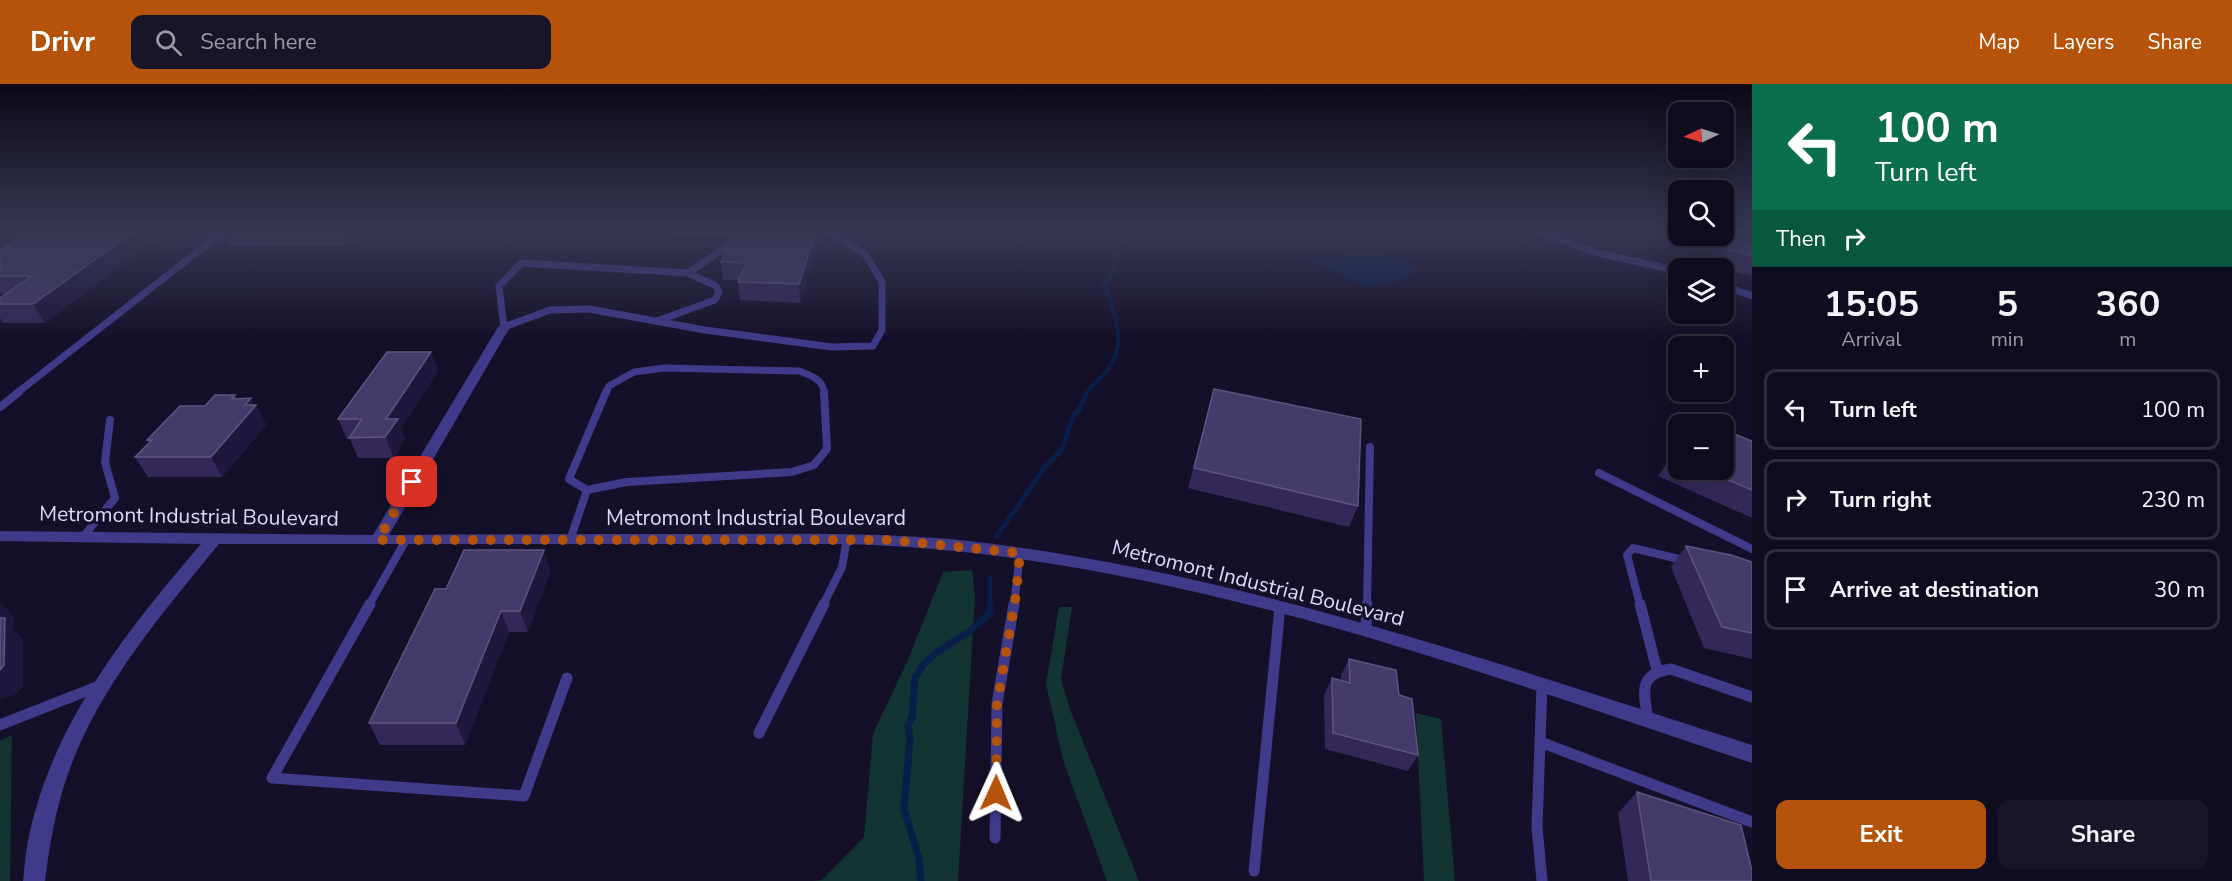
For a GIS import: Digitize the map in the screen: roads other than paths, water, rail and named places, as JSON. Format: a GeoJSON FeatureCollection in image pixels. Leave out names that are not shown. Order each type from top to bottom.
{"type":"FeatureCollection","features":[{"type":"Feature","properties":{"kind":"street"},"geometry":{"type":"LineString","coordinates":[[378,540],[504,327]]}},
{"type":"Feature","properties":{"kind":"street","name":"Metromont Industrial Boulevard"},"geometry":{"type":"LineString","coordinates":[[0,536],[378,540],[847,539],[913,541],[1020,553],[1194,586],[1366,629],[1752,754]]}},
{"type":"Feature","properties":{"kind":"street"},"geometry":{"type":"LineString","coordinates":[[34,881],[45,814],[57,774],[102,685],[164,598],[215,538]]}},
{"type":"Feature","properties":{"kind":"lane"},"geometry":{"type":"LineString","coordinates":[[0,407],[177,268]]}},
{"type":"Feature","properties":{"kind":"lane"},"geometry":{"type":"LineString","coordinates":[[515,268],[499,286],[504,327],[550,310],[590,309],[705,330],[832,347],[873,346],[882,330],[882,282],[874,268]]}},
{"type":"Feature","properties":{"kind":"lane"},"geometry":{"type":"LineString","coordinates":[[615,268],[688,273],[716,286],[719,292],[715,300],[657,321]]}},
{"type":"Feature","properties":{"kind":"lane"},"geometry":{"type":"LineString","coordinates":[[688,273],[695,268]]}},
{"type":"Feature","properties":{"kind":"lane"},"geometry":{"type":"LineString","coordinates":[[1734,290],[1752,296]]}},
{"type":"Feature","properties":{"kind":"lane"},"geometry":{"type":"LineString","coordinates":[[664,368],[799,371],[814,377],[824,387],[827,449],[814,465],[792,472],[627,482],[587,490],[569,478],[609,386],[634,372],[664,368]]}},
{"type":"Feature","properties":{"kind":"lane"},"geometry":{"type":"LineString","coordinates":[[83,537],[115,498],[105,462],[110,420]]}},
{"type":"Feature","properties":{"kind":"lane"},"geometry":{"type":"LineString","coordinates":[[1366,629],[1370,447]]}},
{"type":"Feature","properties":{"kind":"lane"},"geometry":{"type":"LineString","coordinates":[[1599,472],[1752,549]]}},
{"type":"Feature","properties":{"kind":"lane"},"geometry":{"type":"LineString","coordinates":[[570,540],[587,490]]}},
{"type":"Feature","properties":{"kind":"lane"},"geometry":{"type":"LineString","coordinates":[[759,733],[842,567],[847,539]]}},
{"type":"Feature","properties":{"kind":"lane"},"geometry":{"type":"LineString","coordinates":[[406,540],[272,778],[524,796],[567,678]]}},
{"type":"Feature","properties":{"kind":"lane"},"geometry":{"type":"LineString","coordinates":[[1657,670],[1627,555],[1633,548],[1698,565]]}},
{"type":"Feature","properties":{"kind":"lane"},"geometry":{"type":"LineString","coordinates":[[995,838],[997,704],[1016,595],[1020,553]]}},
{"type":"Feature","properties":{"kind":"lane"},"geometry":{"type":"LineString","coordinates":[[1254,871],[1280,607]]}},
{"type":"Feature","properties":{"kind":"lane"},"geometry":{"type":"LineString","coordinates":[[1648,721],[1644,683],[1648,676],[1657,670],[1671,669],[1752,697]]}},
{"type":"Feature","properties":{"kind":"lane"},"geometry":{"type":"LineString","coordinates":[[0,725],[102,685]]}},
{"type":"Feature","properties":{"kind":"lane"},"geometry":{"type":"LineString","coordinates":[[1542,686],[1537,827],[1542,881]]}},
{"type":"Feature","properties":{"kind":"lane"},"geometry":{"type":"LineString","coordinates":[[1540,742],[1752,822]]}},
{"type":"Feature","properties":{"kind":"water"},"geometry":{"type":"Polygon","coordinates":[[[1328,268],[1416,269],[1401,280],[1378,287],[1365,286],[1328,268]]]}},
{"type":"Feature","properties":{"kind":"waterway"},"geometry":{"type":"LineString","coordinates":[[1087,393],[1109,368],[1117,348],[1115,316],[1104,285],[1113,268]]}},
{"type":"Feature","properties":{"kind":"waterway"},"geometry":{"type":"LineString","coordinates":[[997,536],[1044,468],[1062,449],[1073,416],[1079,410],[1087,392]]}},
{"type":"Feature","properties":{"kind":"waterway"},"geometry":{"type":"LineString","coordinates":[[921,881],[919,859],[904,809],[910,739],[908,725],[912,718],[915,678],[923,665],[937,652],[970,631],[990,613],[990,578]]}}]}
